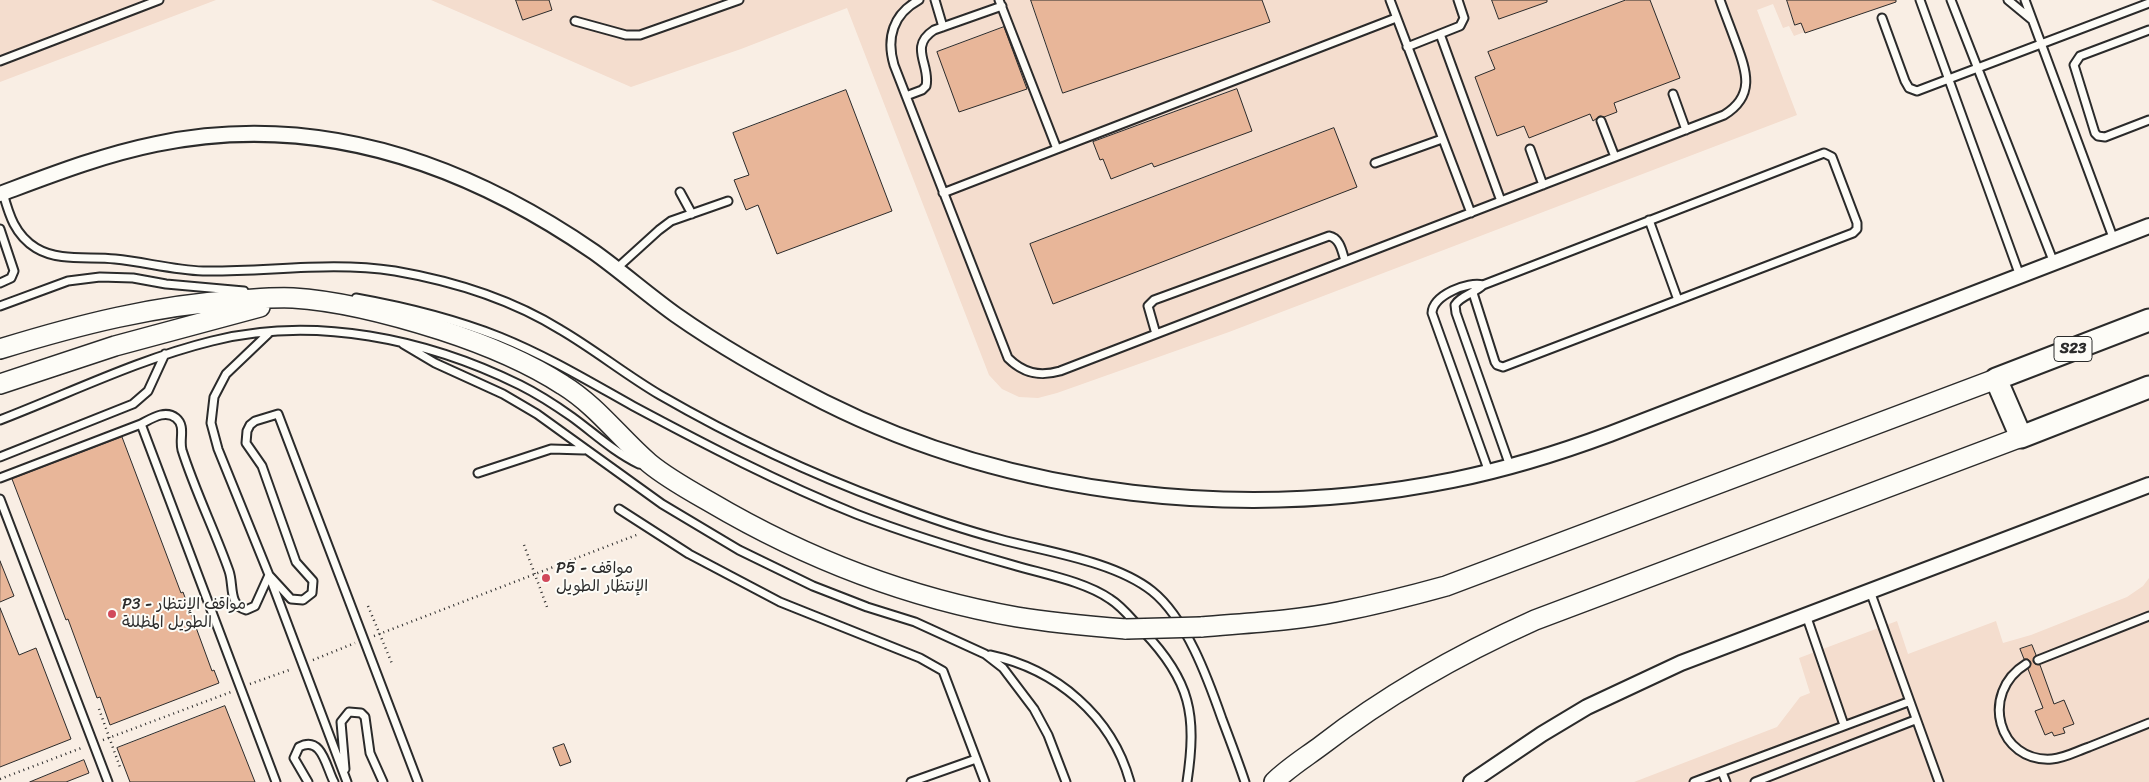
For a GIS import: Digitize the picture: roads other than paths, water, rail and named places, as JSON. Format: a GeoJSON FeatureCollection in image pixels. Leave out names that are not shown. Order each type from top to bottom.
{"type":"FeatureCollection","features":[{"type":"Feature","properties":{"kind":"main road","name":"S23"},"geometry":{"type":"LineString","coordinates":[[1996,379],[2149,320]]}},
{"type":"Feature","properties":{"kind":"main road"},"geometry":{"type":"LineString","coordinates":[[1996,379],[2020,437],[2149,387]]}},
{"type":"Feature","properties":{"kind":"street"},"geometry":{"type":"LineString","coordinates":[[1,193],[98,158],[186,139],[225,136],[303,136],[342,141],[380,150],[464,179],[510,200],[594,253],[672,312],[712,339],[781,380],[829,405],[921,443],[1033,476],[1086,486],[1163,496],[1261,500],[1358,495],[1422,486],[1510,466],[1602,437],[2149,226]]}},
{"type":"Feature","properties":{"kind":"street"},"geometry":{"type":"LineString","coordinates":[[0,384],[115,346],[293,298]]}},
{"type":"Feature","properties":{"kind":"street"},"geometry":{"type":"LineString","coordinates":[[0,349],[68,328],[132,314],[228,301],[293,298],[334,304],[416,322],[456,335],[520,360],[565,386],[591,405],[649,463],[663,474],[767,533],[808,553],[893,585],[963,606],[1017,616],[1126,629],[1201,627],[1269,622],[1336,612],[1403,598],[1446,586],[1996,379]]}},
{"type":"Feature","properties":{"kind":"street"},"geometry":{"type":"LineString","coordinates":[[1275,780],[1390,696],[1485,642],[1535,620],[2020,437]]}},
{"type":"Feature","properties":{"kind":"street"},"geometry":{"type":"LineString","coordinates":[[1476,780],[1542,734],[1586,708],[1680,663],[2149,485]]}},
{"type":"Feature","properties":{"kind":"lane"},"geometry":{"type":"LineString","coordinates":[[0,61],[159,0]]}},
{"type":"Feature","properties":{"kind":"lane"},"geometry":{"type":"LineString","coordinates":[[575,21],[626,35],[640,35],[718,3],[739,0]]}},
{"type":"Feature","properties":{"kind":"lane"},"geometry":{"type":"LineString","coordinates":[[919,0],[898,17],[890,40],[890,53],[1008,358],[1016,366],[1037,374],[1049,374],[1156,334],[1686,130],[1732,110],[1742,97],[1747,80],[1744,64],[1720,0]]}},
{"type":"Feature","properties":{"kind":"lane"},"geometry":{"type":"LineString","coordinates":[[935,0],[943,26]]}},
{"type":"Feature","properties":{"kind":"lane"},"geometry":{"type":"LineString","coordinates":[[1390,0],[1471,213]]}},
{"type":"Feature","properties":{"kind":"lane"},"geometry":{"type":"LineString","coordinates":[[1407,46],[1455,28],[1462,22],[1463,13],[1458,0]]}},
{"type":"Feature","properties":{"kind":"lane"},"geometry":{"type":"LineString","coordinates":[[1920,0],[2021,276]]}},
{"type":"Feature","properties":{"kind":"lane"},"geometry":{"type":"LineString","coordinates":[[1951,0],[2054,263]]}},
{"type":"Feature","properties":{"kind":"lane"},"geometry":{"type":"LineString","coordinates":[[2008,0],[2032,19]]}},
{"type":"Feature","properties":{"kind":"lane"},"geometry":{"type":"LineString","coordinates":[[2025,0],[2114,240]]}},
{"type":"Feature","properties":{"kind":"lane"},"geometry":{"type":"LineString","coordinates":[[906,96],[922,90],[926,86],[927,81],[921,54],[922,44],[930,32],[1000,3],[1057,149]]}},
{"type":"Feature","properties":{"kind":"lane"},"geometry":{"type":"LineString","coordinates":[[1882,18],[1905,81],[1909,88],[1921,90],[2149,3]]}},
{"type":"Feature","properties":{"kind":"lane"},"geometry":{"type":"LineString","coordinates":[[943,193],[1396,18]]}},
{"type":"Feature","properties":{"kind":"lane"},"geometry":{"type":"LineString","coordinates":[[2149,30],[2080,56],[2074,65],[2095,133],[2098,136],[2105,137],[2149,120]]}},
{"type":"Feature","properties":{"kind":"lane"},"geometry":{"type":"LineString","coordinates":[[1440,34],[1500,201]]}},
{"type":"Feature","properties":{"kind":"lane"},"geometry":{"type":"LineString","coordinates":[[1673,94],[1686,130]]}},
{"type":"Feature","properties":{"kind":"lane"},"geometry":{"type":"LineString","coordinates":[[1601,120],[1614,157]]}},
{"type":"Feature","properties":{"kind":"lane"},"geometry":{"type":"LineString","coordinates":[[1375,163],[1442,139]]}},
{"type":"Feature","properties":{"kind":"lane"},"geometry":{"type":"LineString","coordinates":[[1530,149],[1543,185]]}},
{"type":"Feature","properties":{"kind":"lane"},"geometry":{"type":"LineString","coordinates":[[1473,293],[1495,362],[1500,367],[1503,367],[1853,234],[1857,226],[1832,157],[1824,153],[1483,285],[1473,293],[1457,301],[1454,309],[1510,466]]}},
{"type":"Feature","properties":{"kind":"lane"},"geometry":{"type":"LineString","coordinates":[[680,192],[692,214]]}},
{"type":"Feature","properties":{"kind":"lane"},"geometry":{"type":"LineString","coordinates":[[1,193],[18,232],[33,246],[51,255],[116,259],[198,271],[349,266],[399,272],[473,290],[537,316],[672,402],[753,444],[821,476],[890,504],[961,528],[1123,573],[1145,586],[1165,602],[1192,646],[1203,667],[1245,782]]}},
{"type":"Feature","properties":{"kind":"lane"},"geometry":{"type":"LineString","coordinates":[[616,269],[665,225],[728,201]]}},
{"type":"Feature","properties":{"kind":"lane"},"geometry":{"type":"LineString","coordinates":[[1648,220],[1678,300]]}},
{"type":"Feature","properties":{"kind":"lane"},"geometry":{"type":"LineString","coordinates":[[0,229],[2,240],[14,271],[11,278],[0,283]]}},
{"type":"Feature","properties":{"kind":"lane"},"geometry":{"type":"LineString","coordinates":[[1156,334],[1148,306],[1154,300],[1329,236],[1336,238],[1338,241],[1345,261]]}},
{"type":"Feature","properties":{"kind":"lane"},"geometry":{"type":"LineString","coordinates":[[0,306],[68,281],[100,277],[133,278],[166,284],[227,290],[325,293]]}},
{"type":"Feature","properties":{"kind":"lane"},"geometry":{"type":"LineString","coordinates":[[1483,285],[1473,284],[1443,296],[1433,305],[1432,312],[1489,472]]}},
{"type":"Feature","properties":{"kind":"lane"},"geometry":{"type":"LineString","coordinates":[[350,296],[427,313],[501,338],[549,359],[742,463],[818,498],[936,543],[1059,578],[1103,594],[1119,606],[1162,651],[1177,673],[1183,688],[1190,719],[1190,759],[1187,782]]}},
{"type":"Feature","properties":{"kind":"lane"},"geometry":{"type":"LineString","coordinates":[[0,420],[165,354],[213,340],[271,332],[333,332],[404,344],[450,356],[520,385],[556,406],[616,452],[663,474]]}},
{"type":"Feature","properties":{"kind":"lane"},"geometry":{"type":"LineString","coordinates":[[271,332],[226,374],[214,397],[211,424],[218,449],[269,575],[346,780]]}},
{"type":"Feature","properties":{"kind":"lane"},"geometry":{"type":"LineString","coordinates":[[404,344],[451,371],[520,404],[687,520],[739,550],[813,586],[866,607],[915,622],[985,654],[1027,666],[1058,683],[1081,700],[1109,734],[1119,752],[1130,782]]}},
{"type":"Feature","properties":{"kind":"lane"},"geometry":{"type":"LineString","coordinates":[[0,457],[133,404],[148,391],[165,354]]}},
{"type":"Feature","properties":{"kind":"lane"},"geometry":{"type":"LineString","coordinates":[[0,478],[163,414],[175,417],[182,427],[182,450],[230,574],[234,602],[237,606],[246,610],[255,606],[269,575]]}},
{"type":"Feature","properties":{"kind":"lane"},"geometry":{"type":"LineString","coordinates":[[269,575],[291,599],[303,600],[312,593],[313,581],[296,562],[262,466],[248,449],[246,443],[246,431],[250,425],[255,421],[278,414],[418,782]]}},
{"type":"Feature","properties":{"kind":"lane"},"geometry":{"type":"LineString","coordinates":[[140,424],[276,782]]}},
{"type":"Feature","properties":{"kind":"lane"},"geometry":{"type":"LineString","coordinates":[[478,473],[551,449],[585,450]]}},
{"type":"Feature","properties":{"kind":"lane"},"geometry":{"type":"LineString","coordinates":[[0,499],[108,782]]}},
{"type":"Feature","properties":{"kind":"lane"},"geometry":{"type":"LineString","coordinates":[[619,509],[689,554],[780,602],[920,658],[943,670],[985,782]]}},
{"type":"Feature","properties":{"kind":"lane"},"geometry":{"type":"LineString","coordinates":[[1870,591],[1908,702],[1939,782]]}},
{"type":"Feature","properties":{"kind":"lane"},"geometry":{"type":"LineString","coordinates":[[1806,615],[1844,726]]}},
{"type":"Feature","properties":{"kind":"lane"},"geometry":{"type":"LineString","coordinates":[[2038,660],[2149,616]]}},
{"type":"Feature","properties":{"kind":"lane"},"geometry":{"type":"LineString","coordinates":[[985,654],[1003,668],[1034,709],[1051,742],[1066,782]]}},
{"type":"Feature","properties":{"kind":"lane"},"geometry":{"type":"LineString","coordinates":[[2026,664],[2016,670],[2006,682],[2000,696],[1998,712],[2002,727],[2010,741],[2022,751],[2036,758],[2052,759],[2068,755],[2149,723]]}},
{"type":"Feature","properties":{"kind":"lane"},"geometry":{"type":"LineString","coordinates":[[1694,782],[1908,702]]}},
{"type":"Feature","properties":{"kind":"lane"},"geometry":{"type":"LineString","coordinates":[[346,780],[341,722],[349,712],[355,711],[366,717],[370,753],[383,782]]}},
{"type":"Feature","properties":{"kind":"lane"},"geometry":{"type":"LineString","coordinates":[[1755,782],[1915,720]]}},
{"type":"Feature","properties":{"kind":"lane"},"geometry":{"type":"LineString","coordinates":[[308,782],[294,758],[299,747],[312,744],[318,746],[321,751],[334,782]]}},
{"type":"Feature","properties":{"kind":"lane"},"geometry":{"type":"LineString","coordinates":[[911,782],[976,759]]}},
{"type":"Feature","properties":{"kind":"lane"},"geometry":{"type":"LineString","coordinates":[[1722,772],[1726,782]]}},
{"type":"Feature","properties":{"kind":"place","name":"P5 - مواقف الإنتظار الطويل"},"geometry":{"type":"Point","coordinates":[546,578]}},
{"type":"Feature","properties":{"kind":"place","name":"P3 - مواقف الإنتظار الطويل المظللة"},"geometry":{"type":"Point","coordinates":[112,614]}}]}
